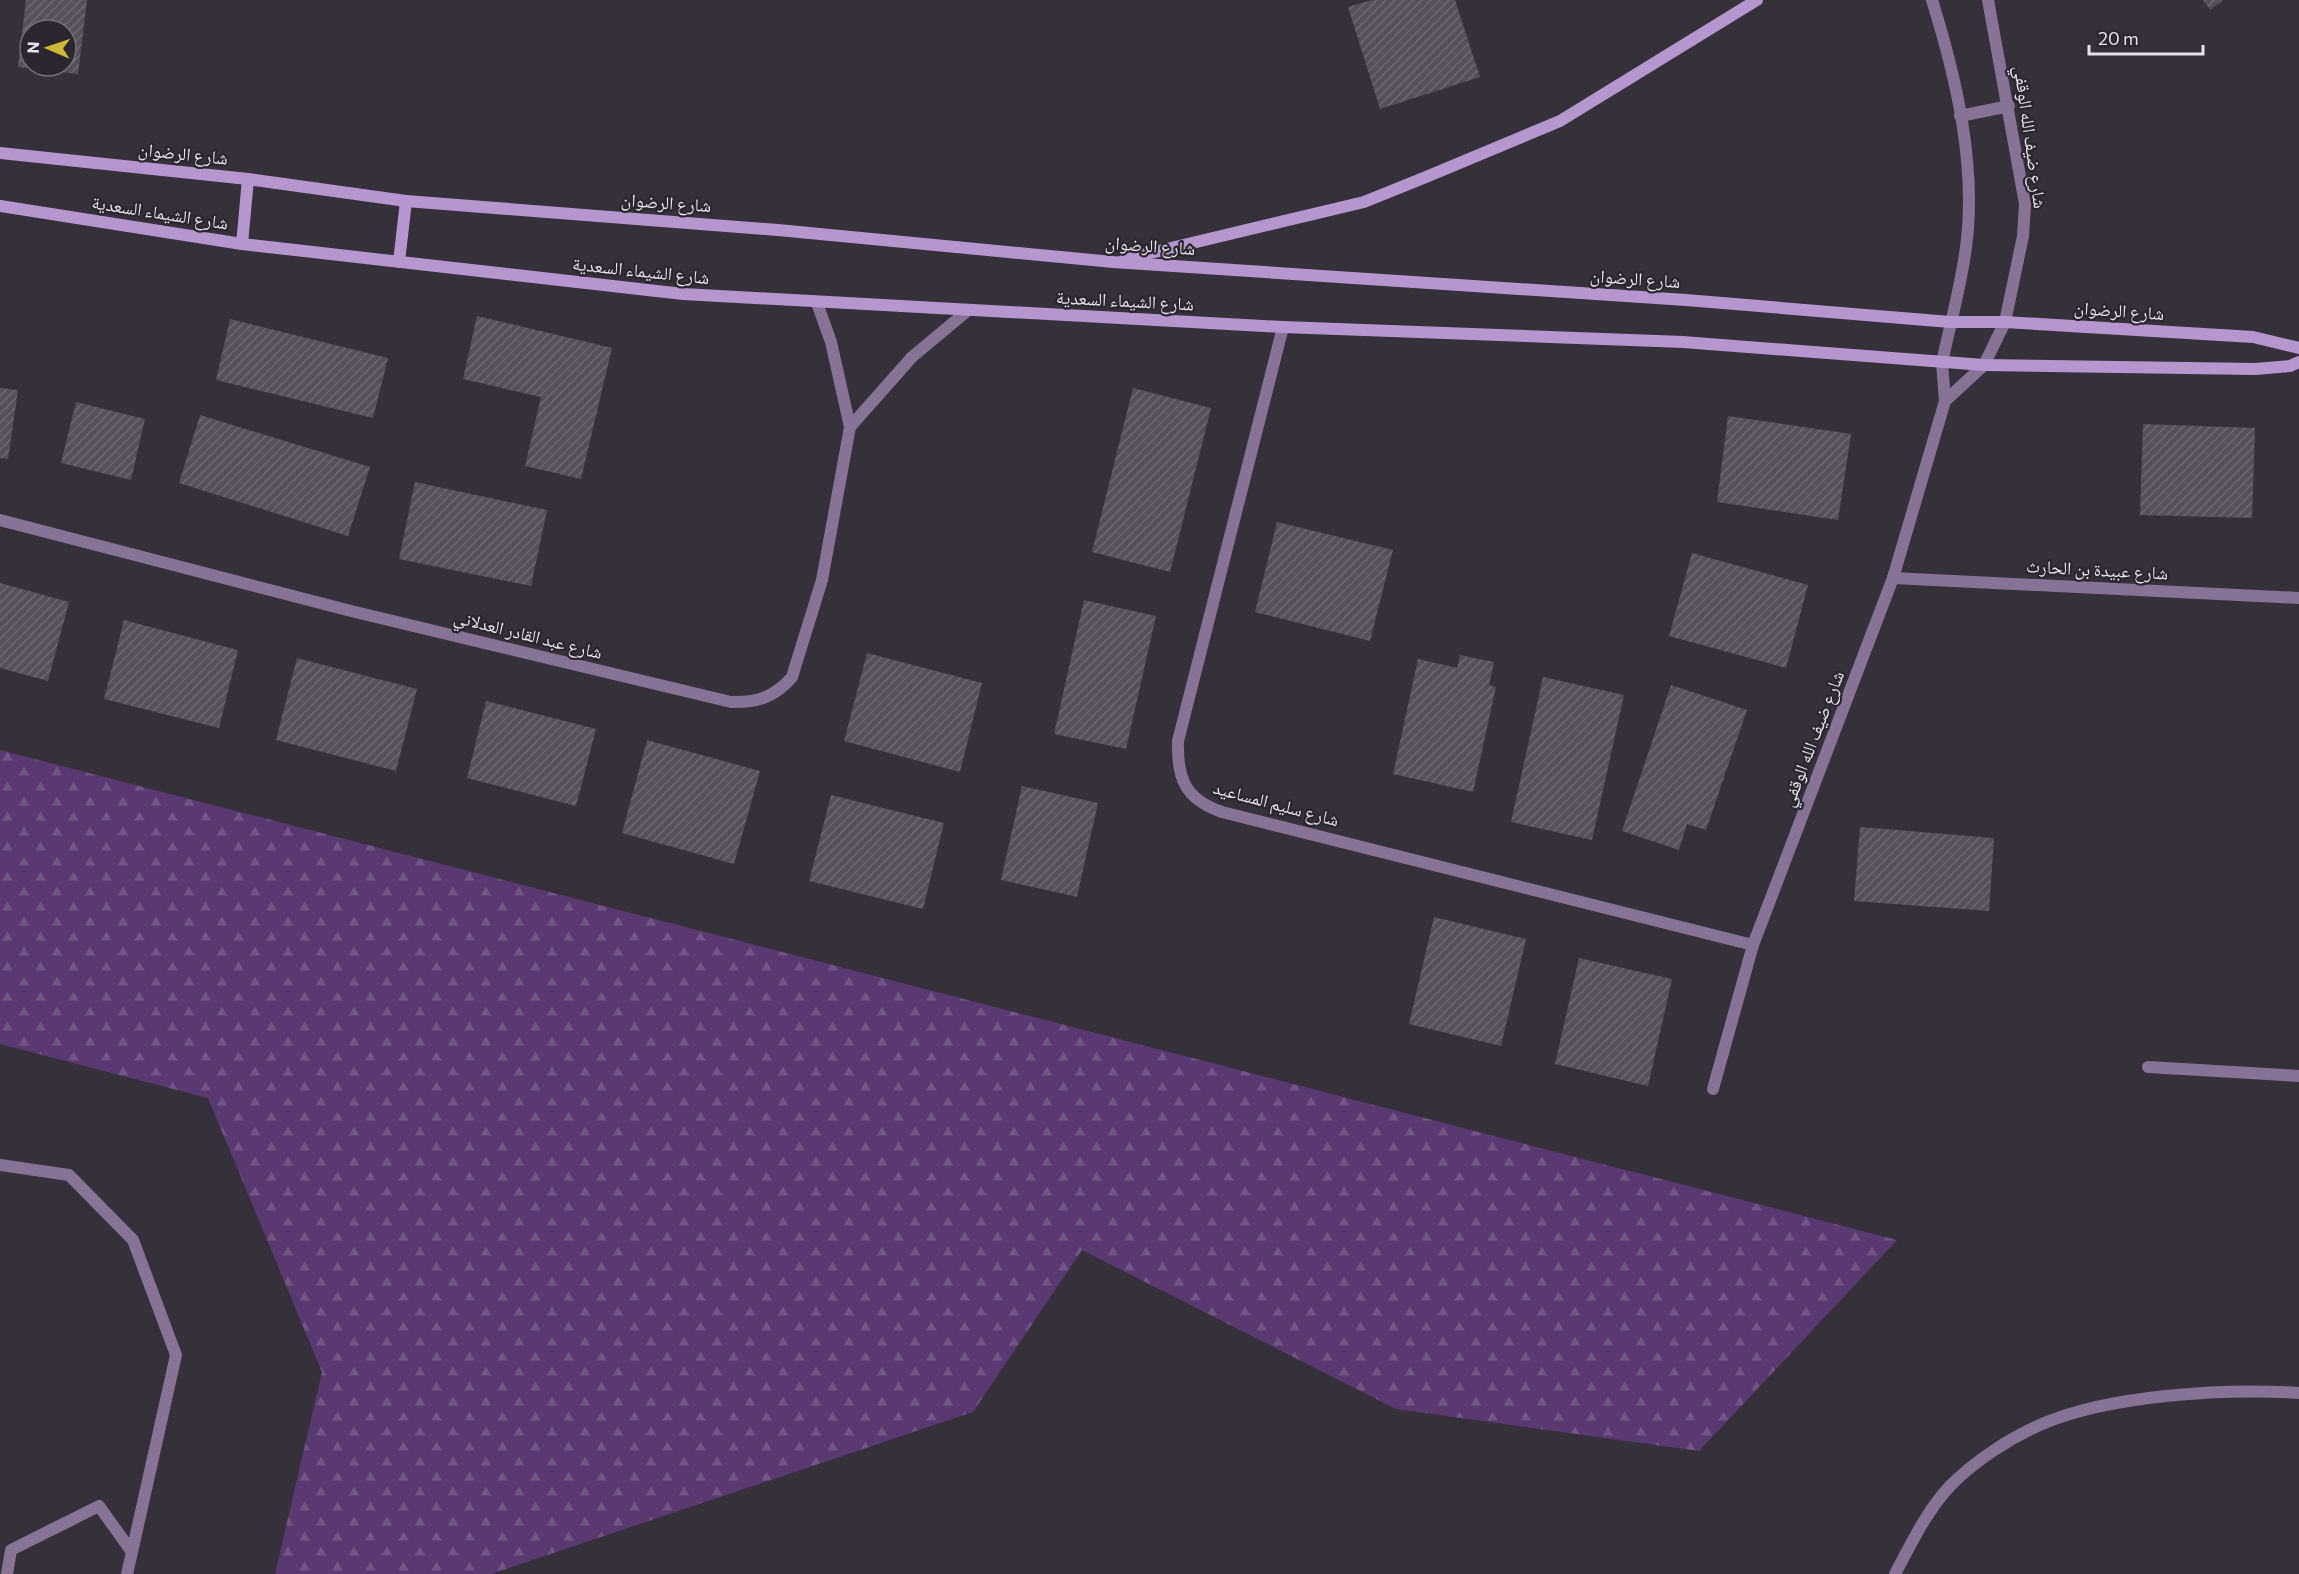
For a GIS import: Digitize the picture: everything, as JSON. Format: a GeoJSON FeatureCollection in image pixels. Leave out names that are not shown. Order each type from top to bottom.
{"type":"FeatureCollection","features":[{"type":"Feature","properties":{"kind":"main road"},"geometry":{"type":"LineString","coordinates":[[1113,262],[1364,202],[1426,177],[1560,121],[1757,0]]}},
{"type":"Feature","properties":{"kind":"main road","name":"شارع الرضوان"},"geometry":{"type":"LineString","coordinates":[[0,153],[248,179],[406,201],[778,230],[1113,262],[1674,300],[1950,322],[2005,322],[2253,337],[2299,348]]}},
{"type":"Feature","properties":{"kind":"main road"},"geometry":{"type":"LineString","coordinates":[[242,244],[248,179]]}},
{"type":"Feature","properties":{"kind":"main road"},"geometry":{"type":"LineString","coordinates":[[399,262],[406,201]]}},
{"type":"Feature","properties":{"kind":"main road","name":"شارع الشيماء السعدية"},"geometry":{"type":"LineString","coordinates":[[0,206],[242,244],[683,294],[966,312],[1283,327]]}},
{"type":"Feature","properties":{"kind":"main road"},"geometry":{"type":"LineString","coordinates":[[1283,327],[1683,342],[1984,365],[2255,369],[2299,362]]}},
{"type":"Feature","properties":{"kind":"street","name":"شارع ضيف الله الوقفي"},"geometry":{"type":"LineString","coordinates":[[1713,1089],[1753,945],[1893,579],[1945,401],[1942,363],[1961,280],[1968,217],[1967,154],[1932,0]]}},
{"type":"Feature","properties":{"kind":"street","name":"شارع ضيف الله الوقفي"},"geometry":{"type":"LineString","coordinates":[[1945,401],[1984,365],[2005,322],[2021,247],[2025,204],[1988,0]]}},
{"type":"Feature","properties":{"kind":"street"},"geometry":{"type":"LineString","coordinates":[[1960,116],[2009,106]]}},
{"type":"Feature","properties":{"kind":"street","name":"شارع عبد القادر العدلاني"},"geometry":{"type":"LineString","coordinates":[[0,520],[351,611],[720,700],[745,703],[762,700],[782,688],[792,676],[822,580],[850,427],[831,342],[817,303]]}},
{"type":"Feature","properties":{"kind":"street"},"geometry":{"type":"LineString","coordinates":[[850,427],[912,357],[966,312]]}},
{"type":"Feature","properties":{"kind":"street","name":"شارع سليم المساعيد"},"geometry":{"type":"LineString","coordinates":[[1283,327],[1178,741],[1178,764],[1183,782],[1193,797],[1205,807],[1222,813],[1753,945]]}},
{"type":"Feature","properties":{"kind":"street","name":"شارع عبيدة بن الحارث"},"geometry":{"type":"LineString","coordinates":[[1893,579],[2299,598]]}},
{"type":"Feature","properties":{"kind":"street"},"geometry":{"type":"LineString","coordinates":[[2148,1067],[2299,1076]]}},
{"type":"Feature","properties":{"kind":"street"},"geometry":{"type":"LineString","coordinates":[[0,1165],[69,1175],[133,1240],[176,1355],[127,1574]]}},
{"type":"Feature","properties":{"kind":"street"},"geometry":{"type":"LineString","coordinates":[[1895,1574],[1917,1532],[1950,1486],[1993,1451],[2042,1424],[2107,1405],[2174,1397],[2269,1391],[2299,1394]]}},
{"type":"Feature","properties":{"kind":"street"},"geometry":{"type":"LineString","coordinates":[[7,1574],[11,1550],[99,1506],[132,1552]]}},
{"type":"Feature","properties":{"kind":"green space"},"geometry":{"type":"Polygon","coordinates":[[[0,750],[1897,1240],[1699,1451],[1396,1409],[1082,1250],[973,1412],[491,1574],[275,1574],[322,1372],[208,1098],[0,1044],[0,750]]]}},
{"type":"Feature","properties":{"kind":"building"},"geometry":{"type":"Polygon","coordinates":[[[26,0],[87,0],[78,74],[78,18],[24,18],[26,0]]]}},
{"type":"Feature","properties":{"kind":"building"},"geometry":{"type":"Polygon","coordinates":[[[1372,0],[1455,0],[1480,77],[1380,109],[1348,7],[1372,0]]]}},
{"type":"Feature","properties":{"kind":"building"},"geometry":{"type":"Polygon","coordinates":[[[2203,0],[2223,0],[2210,10],[2203,0]]]}},
{"type":"Feature","properties":{"kind":"building"},"geometry":{"type":"Polygon","coordinates":[[[477,316],[612,348],[581,479],[525,466],[541,397],[463,379],[477,316]]]}},
{"type":"Feature","properties":{"kind":"building"},"geometry":{"type":"Polygon","coordinates":[[[230,319],[388,358],[373,418],[216,380],[230,319]]]}},
{"type":"Feature","properties":{"kind":"building"},"geometry":{"type":"Polygon","coordinates":[[[0,388],[18,390],[8,459],[0,458],[0,388]]]}},
{"type":"Feature","properties":{"kind":"building"},"geometry":{"type":"Polygon","coordinates":[[[1133,388],[1211,408],[1170,572],[1092,552],[1133,388]]]}},
{"type":"Feature","properties":{"kind":"building"},"geometry":{"type":"Polygon","coordinates":[[[76,402],[145,419],[131,480],[61,463],[76,402]]]}},
{"type":"Feature","properties":{"kind":"building"},"geometry":{"type":"Polygon","coordinates":[[[200,415],[370,467],[348,536],[179,483],[200,415]]]}},
{"type":"Feature","properties":{"kind":"building"},"geometry":{"type":"Polygon","coordinates":[[[1728,416],[1851,434],[1838,520],[1717,502],[1728,416]]]}},
{"type":"Feature","properties":{"kind":"building"},"geometry":{"type":"Polygon","coordinates":[[[2143,424],[2255,428],[2252,518],[2140,515],[2143,424]]]}},
{"type":"Feature","properties":{"kind":"building"},"geometry":{"type":"Polygon","coordinates":[[[415,482],[547,510],[531,586],[399,559],[415,482]]]}},
{"type":"Feature","properties":{"kind":"building"},"geometry":{"type":"Polygon","coordinates":[[[1277,522],[1393,550],[1370,641],[1255,612],[1277,522]]]}},
{"type":"Feature","properties":{"kind":"building"},"geometry":{"type":"Polygon","coordinates":[[[1692,553],[1808,585],[1786,668],[1669,636],[1692,553]]]}},
{"type":"Feature","properties":{"kind":"building"},"geometry":{"type":"Polygon","coordinates":[[[0,583],[69,602],[48,681],[0,668],[0,583]]]}},
{"type":"Feature","properties":{"kind":"building"},"geometry":{"type":"Polygon","coordinates":[[[1084,600],[1156,616],[1126,749],[1054,734],[1084,600]]]}},
{"type":"Feature","properties":{"kind":"building"},"geometry":{"type":"Polygon","coordinates":[[[124,620],[238,650],[219,728],[104,699],[124,620]]]}},
{"type":"Feature","properties":{"kind":"building"},"geometry":{"type":"Polygon","coordinates":[[[867,653],[982,683],[960,772],[844,741],[867,653]]]}},
{"type":"Feature","properties":{"kind":"building"},"geometry":{"type":"Polygon","coordinates":[[[1460,655],[1494,662],[1489,685],[1496,687],[1473,792],[1393,774],[1418,659],[1457,668],[1460,655]]]}},
{"type":"Feature","properties":{"kind":"building"},"geometry":{"type":"Polygon","coordinates":[[[297,658],[417,689],[396,771],[276,740],[297,658]]]}},
{"type":"Feature","properties":{"kind":"building"},"geometry":{"type":"Polygon","coordinates":[[[1543,677],[1624,695],[1592,840],[1511,822],[1543,677]]]}},
{"type":"Feature","properties":{"kind":"building"},"geometry":{"type":"Polygon","coordinates":[[[1671,685],[1747,710],[1706,830],[1687,824],[1679,850],[1622,831],[1671,685]]]}},
{"type":"Feature","properties":{"kind":"building"},"geometry":{"type":"Polygon","coordinates":[[[486,701],[596,729],[576,806],[467,778],[486,701]]]}},
{"type":"Feature","properties":{"kind":"building"},"geometry":{"type":"Polygon","coordinates":[[[647,740],[760,771],[734,864],[622,833],[647,740]]]}},
{"type":"Feature","properties":{"kind":"building"},"geometry":{"type":"Polygon","coordinates":[[[1022,786],[1098,803],[1077,897],[1001,880],[1022,786]]]}},
{"type":"Feature","properties":{"kind":"building"},"geometry":{"type":"Polygon","coordinates":[[[831,795],[944,823],[923,909],[809,881],[831,795]]]}},
{"type":"Feature","properties":{"kind":"building"},"geometry":{"type":"Polygon","coordinates":[[[1860,827],[1994,838],[1989,911],[1854,901],[1860,827]]]}},
{"type":"Feature","properties":{"kind":"building"},"geometry":{"type":"Polygon","coordinates":[[[1434,917],[1526,939],[1501,1046],[1409,1024],[1434,917]]]}},
{"type":"Feature","properties":{"kind":"building"},"geometry":{"type":"Polygon","coordinates":[[[1579,958],[1672,979],[1648,1086],[1555,1064],[1579,958]]]}}]}
